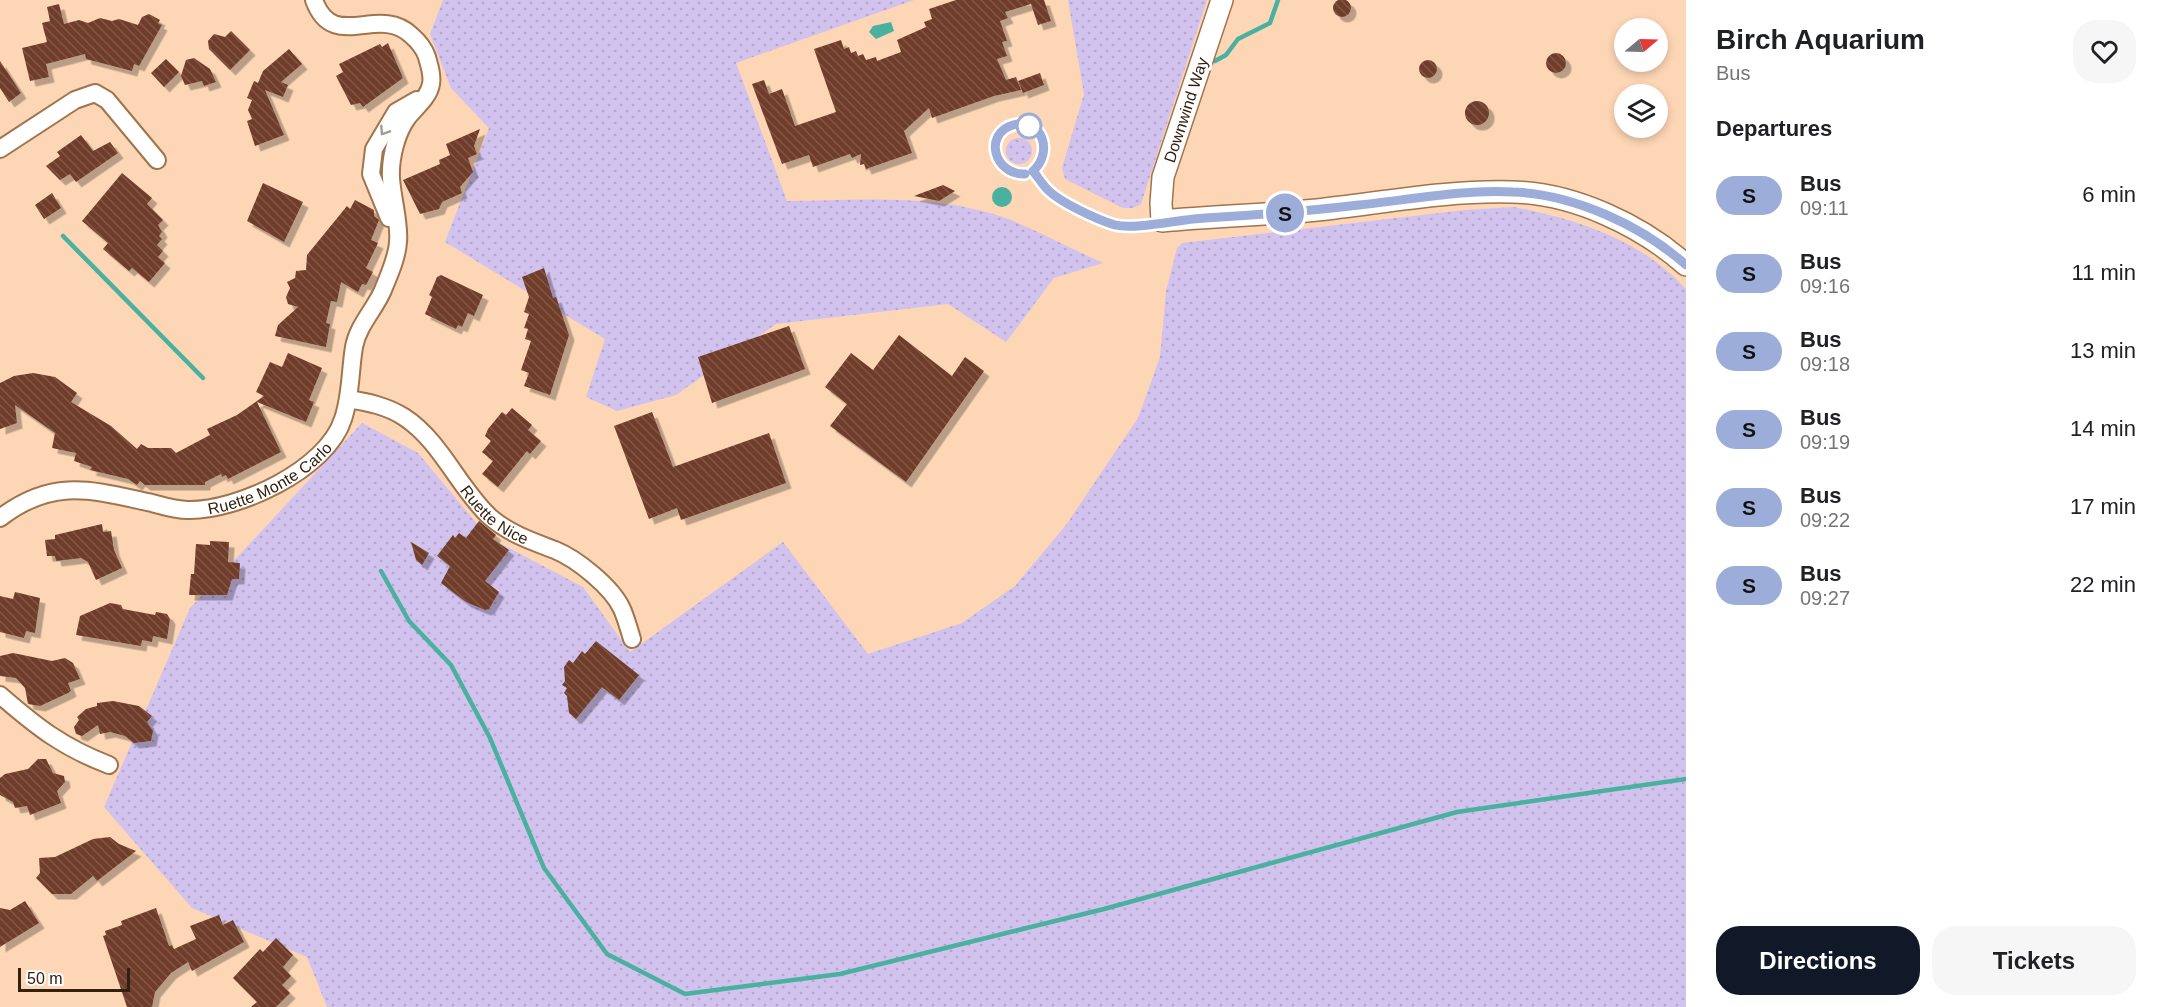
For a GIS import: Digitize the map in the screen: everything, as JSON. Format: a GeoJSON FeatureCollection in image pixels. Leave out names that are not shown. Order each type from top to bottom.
{"type":"FeatureCollection","features":[{"type":"Feature","properties":{"kind":"street","name":"Ruette Monte Carlo"},"geometry":{"type":"LineString","coordinates":[[0,518],[20,503],[62,489],[94,491],[185,510],[225,505],[265,491],[296,473],[335,437],[343,421],[348,399],[354,344],[382,292],[399,240],[371,174],[374,149],[396,112],[428,94],[432,83],[426,53],[405,29],[391,24],[341,27],[329,24],[319,15],[314,0]]}},
{"type":"Feature","properties":{"kind":"street","name":"Downwind Way"},"geometry":{"type":"LineString","coordinates":[[1222,0],[1163,177],[1162,221],[1293,212],[1444,196],[1513,192],[1562,201],[1620,222],[1657,243],[1686,265]]}},
{"type":"Feature","properties":{"kind":"street"},"geometry":{"type":"LineString","coordinates":[[0,149],[75,100],[95,93],[107,99],[157,160]]}},
{"type":"Feature","properties":{"kind":"street","name":"Ruette Nice"},"geometry":{"type":"LineString","coordinates":[[348,399],[375,404],[404,417],[430,440],[478,504],[492,518],[523,540],[556,550],[585,566],[622,607],[632,639]]}},
{"type":"Feature","properties":{"kind":"street"},"geometry":{"type":"LineString","coordinates":[[0,695],[40,730],[66,746],[109,765]]}},
{"type":"Feature","properties":{"kind":"shaded area"},"geometry":{"type":"Polygon","coordinates":[[[443,0],[914,0],[736,63],[787,201],[900,200],[984,211],[1034,230],[1103,263],[1054,278],[1006,342],[948,304],[776,324],[676,395],[617,411],[586,397],[605,339],[445,242],[489,128],[451,88],[430,34],[443,0]]]}},
{"type":"Feature","properties":{"kind":"shaded area"},"geometry":{"type":"Polygon","coordinates":[[[1068,0],[1207,0],[1141,204],[1133,208],[1123,208],[1065,179],[1062,168],[1084,94],[1068,0]]]}},
{"type":"Feature","properties":{"kind":"shaded area"},"geometry":{"type":"Polygon","coordinates":[[[1019,138],[1028,142],[1032,151],[1028,160],[1019,164],[1010,160],[1006,151],[1010,142],[1019,138]]]}},
{"type":"Feature","properties":{"kind":"shaded area"},"geometry":{"type":"Polygon","coordinates":[[[1514,207],[1561,218],[1607,234],[1649,257],[1686,289],[1686,1007],[327,1007],[307,957],[192,908],[104,807],[190,608],[362,423],[418,453],[488,537],[583,587],[630,652],[783,542],[868,654],[962,623],[1015,586],[1066,525],[1138,418],[1160,357],[1166,291],[1177,248],[1182,243],[1465,210],[1514,207]]]}},
{"type":"Feature","properties":{"kind":"water"},"geometry":{"type":"Polygon","coordinates":[[[891,22],[894,31],[876,39],[869,32],[873,26],[891,22]]]}},
{"type":"Feature","properties":{"kind":"water"},"geometry":{"type":"Polygon","coordinates":[[[1002,187],[1009,190],[1012,197],[1009,204],[1002,207],[995,204],[992,197],[995,190],[1002,187]]]}},
{"type":"Feature","properties":{"kind":"building"},"geometry":{"type":"Polygon","coordinates":[[[1342,-1],[1348,2],[1351,8],[1348,14],[1342,17],[1336,14],[1333,8],[1336,2],[1342,-1]]]}},
{"type":"Feature","properties":{"kind":"building"},"geometry":{"type":"Polygon","coordinates":[[[956,0],[1044,0],[1051,21],[1038,25],[1031,4],[1005,12],[1008,18],[1000,21],[1007,41],[1002,42],[1007,56],[997,59],[1006,80],[1016,77],[1021,90],[994,96],[932,118],[929,108],[904,131],[912,153],[866,169],[864,164],[860,165],[861,154],[852,158],[850,154],[813,167],[809,155],[782,164],[752,84],[764,80],[769,94],[782,89],[795,126],[836,112],[814,49],[841,40],[844,49],[849,47],[851,53],[856,51],[858,56],[863,54],[866,60],[876,57],[877,61],[901,52],[897,40],[926,27],[924,22],[932,19],[929,9],[956,0]]]}},
{"type":"Feature","properties":{"kind":"building"},"geometry":{"type":"Polygon","coordinates":[[[59,4],[64,24],[79,20],[88,23],[100,18],[112,21],[119,19],[138,25],[142,17],[149,14],[160,20],[158,23],[162,25],[139,66],[134,64],[132,71],[86,59],[85,54],[46,64],[49,77],[30,81],[22,48],[47,42],[42,23],[50,21],[47,7],[59,4]]]}},
{"type":"Feature","properties":{"kind":"building"},"geometry":{"type":"Polygon","coordinates":[[[231,31],[250,50],[230,70],[209,49],[208,41],[214,34],[225,37],[231,31]]]}},
{"type":"Feature","properties":{"kind":"building"},"geometry":{"type":"Polygon","coordinates":[[[388,43],[403,78],[363,107],[360,103],[351,105],[336,76],[343,72],[339,64],[380,44],[382,47],[388,43]]]}},
{"type":"Feature","properties":{"kind":"building"},"geometry":{"type":"Polygon","coordinates":[[[289,49],[302,64],[281,82],[288,85],[283,97],[265,90],[284,135],[255,146],[247,121],[252,119],[248,110],[252,100],[247,98],[254,81],[258,83],[263,71],[289,49]]]}},
{"type":"Feature","properties":{"kind":"building"},"geometry":{"type":"Polygon","coordinates":[[[1556,53],[1563,56],[1566,63],[1563,70],[1556,73],[1549,70],[1546,63],[1549,56],[1556,53]]]}},
{"type":"Feature","properties":{"kind":"building"},"geometry":{"type":"Polygon","coordinates":[[[194,58],[210,69],[216,82],[204,86],[202,81],[185,85],[181,76],[186,60],[194,58]]]}},
{"type":"Feature","properties":{"kind":"building"},"geometry":{"type":"Polygon","coordinates":[[[166,59],[179,72],[164,87],[151,73],[166,59]]]}},
{"type":"Feature","properties":{"kind":"building"},"geometry":{"type":"Polygon","coordinates":[[[1428,60],[1434,63],[1437,69],[1434,75],[1428,78],[1422,75],[1419,69],[1422,63],[1428,60]]]}},
{"type":"Feature","properties":{"kind":"building"},"geometry":{"type":"Polygon","coordinates":[[[0,61],[21,93],[9,102],[0,88],[0,61]]]}},
{"type":"Feature","properties":{"kind":"building"},"geometry":{"type":"Polygon","coordinates":[[[1040,73],[1044,85],[1023,93],[1018,81],[1040,73]]]}},
{"type":"Feature","properties":{"kind":"building"},"geometry":{"type":"Polygon","coordinates":[[[1477,101],[1486,104],[1489,113],[1486,122],[1477,125],[1468,122],[1465,113],[1468,104],[1477,101]]]}},
{"type":"Feature","properties":{"kind":"building"},"geometry":{"type":"Polygon","coordinates":[[[480,129],[474,146],[477,154],[468,158],[473,172],[460,187],[462,193],[442,202],[439,209],[420,214],[403,180],[440,164],[439,160],[450,155],[446,144],[480,129]]]}},
{"type":"Feature","properties":{"kind":"building"},"geometry":{"type":"Polygon","coordinates":[[[81,135],[93,151],[110,142],[118,153],[76,182],[70,174],[60,180],[46,166],[60,156],[57,152],[81,135]]]}},
{"type":"Feature","properties":{"kind":"building"},"geometry":{"type":"Polygon","coordinates":[[[122,173],[152,198],[147,204],[163,220],[158,225],[162,232],[159,236],[162,239],[157,245],[163,251],[158,257],[165,263],[149,282],[132,268],[129,271],[103,249],[108,243],[82,221],[122,173]]]}},
{"type":"Feature","properties":{"kind":"building"},"geometry":{"type":"Polygon","coordinates":[[[263,183],[303,202],[284,242],[247,221],[263,183]]]}},
{"type":"Feature","properties":{"kind":"building"},"geometry":{"type":"Polygon","coordinates":[[[943,185],[955,191],[939,201],[914,196],[943,185]]]}},
{"type":"Feature","properties":{"kind":"building"},"geometry":{"type":"Polygon","coordinates":[[[52,193],[61,208],[44,219],[35,205],[52,193]]]}},
{"type":"Feature","properties":{"kind":"building"},"geometry":{"type":"Polygon","coordinates":[[[355,200],[374,210],[374,216],[379,220],[371,240],[378,243],[366,268],[373,272],[366,285],[362,284],[358,292],[341,282],[337,302],[331,301],[326,323],[330,324],[326,347],[275,336],[278,325],[298,307],[288,304],[286,297],[290,288],[287,282],[295,278],[296,271],[306,270],[307,255],[347,206],[350,209],[355,200]]]}},
{"type":"Feature","properties":{"kind":"building"},"geometry":{"type":"Polygon","coordinates":[[[544,268],[553,298],[556,297],[569,335],[550,395],[524,386],[529,373],[521,370],[531,341],[525,339],[528,329],[524,328],[529,314],[524,312],[529,297],[522,277],[544,268]]]}},
{"type":"Feature","properties":{"kind":"building"},"geometry":{"type":"Polygon","coordinates":[[[441,275],[483,295],[474,316],[468,313],[462,327],[458,325],[456,329],[425,314],[432,297],[429,295],[437,277],[441,275]]]}},
{"type":"Feature","properties":{"kind":"building"},"geometry":{"type":"Polygon","coordinates":[[[789,326],[805,369],[712,403],[698,357],[789,326]]]}},
{"type":"Feature","properties":{"kind":"building"},"geometry":{"type":"Polygon","coordinates":[[[899,335],[952,376],[965,357],[984,371],[906,482],[830,426],[847,404],[825,387],[851,353],[873,370],[899,335]]]}},
{"type":"Feature","properties":{"kind":"building"},"geometry":{"type":"Polygon","coordinates":[[[288,353],[322,368],[309,400],[314,402],[306,422],[257,402],[281,452],[228,479],[226,475],[222,477],[221,474],[205,482],[205,485],[145,485],[140,481],[137,485],[128,479],[90,470],[92,467],[74,461],[76,453],[52,448],[55,433],[15,405],[17,423],[0,429],[0,383],[14,376],[33,373],[55,377],[77,393],[71,402],[111,426],[137,449],[141,444],[148,448],[171,448],[176,453],[210,435],[207,429],[237,415],[264,396],[256,392],[270,362],[282,367],[288,353]]]}},
{"type":"Feature","properties":{"kind":"building"},"geometry":{"type":"Polygon","coordinates":[[[512,408],[532,425],[528,430],[541,441],[530,454],[527,451],[498,487],[482,474],[493,461],[482,452],[491,441],[485,436],[488,429],[502,412],[506,415],[512,408]]]}},
{"type":"Feature","properties":{"kind":"building"},"geometry":{"type":"Polygon","coordinates":[[[652,412],[673,467],[769,433],[786,483],[681,520],[677,508],[649,519],[614,426],[652,412]]]}},
{"type":"Feature","properties":{"kind":"building"},"geometry":{"type":"Polygon","coordinates":[[[479,521],[496,535],[493,539],[509,550],[485,581],[499,592],[489,609],[485,610],[466,602],[441,583],[450,566],[437,556],[453,535],[455,538],[459,533],[466,538],[479,521]]]}},
{"type":"Feature","properties":{"kind":"building"},"geometry":{"type":"Polygon","coordinates":[[[102,524],[103,532],[111,531],[114,550],[122,568],[96,580],[88,562],[81,558],[56,561],[55,556],[47,556],[45,540],[55,539],[55,535],[102,524]]]}},
{"type":"Feature","properties":{"kind":"building"},"geometry":{"type":"Polygon","coordinates":[[[210,541],[229,542],[228,562],[240,563],[239,579],[232,579],[227,595],[189,595],[191,574],[194,574],[196,544],[210,545],[210,541]]]}},
{"type":"Feature","properties":{"kind":"building"},"geometry":{"type":"Polygon","coordinates":[[[411,542],[429,553],[422,565],[416,560],[411,542]]]}},
{"type":"Feature","properties":{"kind":"building"},"geometry":{"type":"Polygon","coordinates":[[[15,592],[40,598],[35,633],[26,631],[24,638],[0,632],[0,596],[13,599],[15,592]]]}},
{"type":"Feature","properties":{"kind":"building"},"geometry":{"type":"Polygon","coordinates":[[[110,603],[121,605],[123,609],[155,615],[156,612],[167,614],[170,619],[167,639],[153,636],[152,642],[142,640],[141,646],[76,635],[80,616],[110,603]]]}},
{"type":"Feature","properties":{"kind":"building"},"geometry":{"type":"Polygon","coordinates":[[[596,641],[639,675],[619,700],[602,687],[576,719],[569,713],[567,696],[564,693],[567,688],[562,685],[565,681],[564,667],[569,660],[573,663],[582,651],[585,654],[596,641]]]}},
{"type":"Feature","properties":{"kind":"building"},"geometry":{"type":"Polygon","coordinates":[[[13,653],[52,661],[65,658],[73,663],[80,679],[68,683],[71,691],[68,693],[40,706],[28,704],[25,688],[16,678],[0,676],[0,656],[13,653]]]}},
{"type":"Feature","properties":{"kind":"building"},"geometry":{"type":"Polygon","coordinates":[[[113,701],[139,706],[152,716],[147,722],[153,731],[151,741],[134,743],[125,736],[110,732],[100,734],[98,725],[82,736],[76,734],[74,727],[79,720],[77,717],[86,709],[97,706],[97,703],[113,701]]]}},
{"type":"Feature","properties":{"kind":"building"},"geometry":{"type":"Polygon","coordinates":[[[38,759],[46,759],[53,773],[64,776],[65,782],[57,791],[61,803],[30,815],[27,806],[15,808],[13,802],[0,795],[0,778],[5,774],[28,769],[38,759]]]}},
{"type":"Feature","properties":{"kind":"building"},"geometry":{"type":"Polygon","coordinates":[[[110,837],[119,844],[136,851],[97,881],[93,876],[71,894],[52,894],[36,878],[40,873],[39,858],[55,857],[93,839],[110,837]]]}},
{"type":"Feature","properties":{"kind":"building"},"geometry":{"type":"Polygon","coordinates":[[[25,901],[39,923],[0,947],[0,908],[10,910],[25,901]]]}},
{"type":"Feature","properties":{"kind":"building"},"geometry":{"type":"Polygon","coordinates":[[[156,908],[169,946],[172,945],[174,949],[196,939],[190,926],[219,915],[223,925],[233,920],[244,942],[192,971],[188,962],[171,973],[155,992],[152,1007],[127,1007],[103,936],[106,935],[105,931],[122,925],[121,921],[156,908]]]}},
{"type":"Feature","properties":{"kind":"building"},"geometry":{"type":"Polygon","coordinates":[[[276,938],[293,955],[283,967],[291,976],[282,985],[290,993],[276,1007],[251,1007],[257,1002],[233,978],[260,949],[263,952],[276,938]]]}},
{"type":"Feature","properties":{"kind":"waterway"},"geometry":{"type":"LineString","coordinates":[[1215,61],[1226,55],[1238,39],[1270,23],[1278,0]]}},
{"type":"Feature","properties":{"kind":"waterway"},"geometry":{"type":"LineString","coordinates":[[63,236],[203,378]]}},
{"type":"Feature","properties":{"kind":"waterway"},"geometry":{"type":"LineString","coordinates":[[381,571],[409,621],[451,665],[490,738],[544,868],[607,954],[685,994],[840,974],[1104,909],[1457,812],[1686,779]]}},
{"type":"Feature","properties":{"kind":"bus line","name":"S"},"geometry":{"type":"LineString","coordinates":[[1025,174],[1009,172],[997,160],[995,152],[999,136],[1012,125],[1029,126],[1041,137],[1045,152],[1039,166],[1033,171],[1047,190],[1065,202],[1114,225],[1126,227],[1181,219],[1293,212],[1444,196],[1513,192],[1544,195],[1581,206],[1620,222],[1657,243],[1686,265]]}}]}
